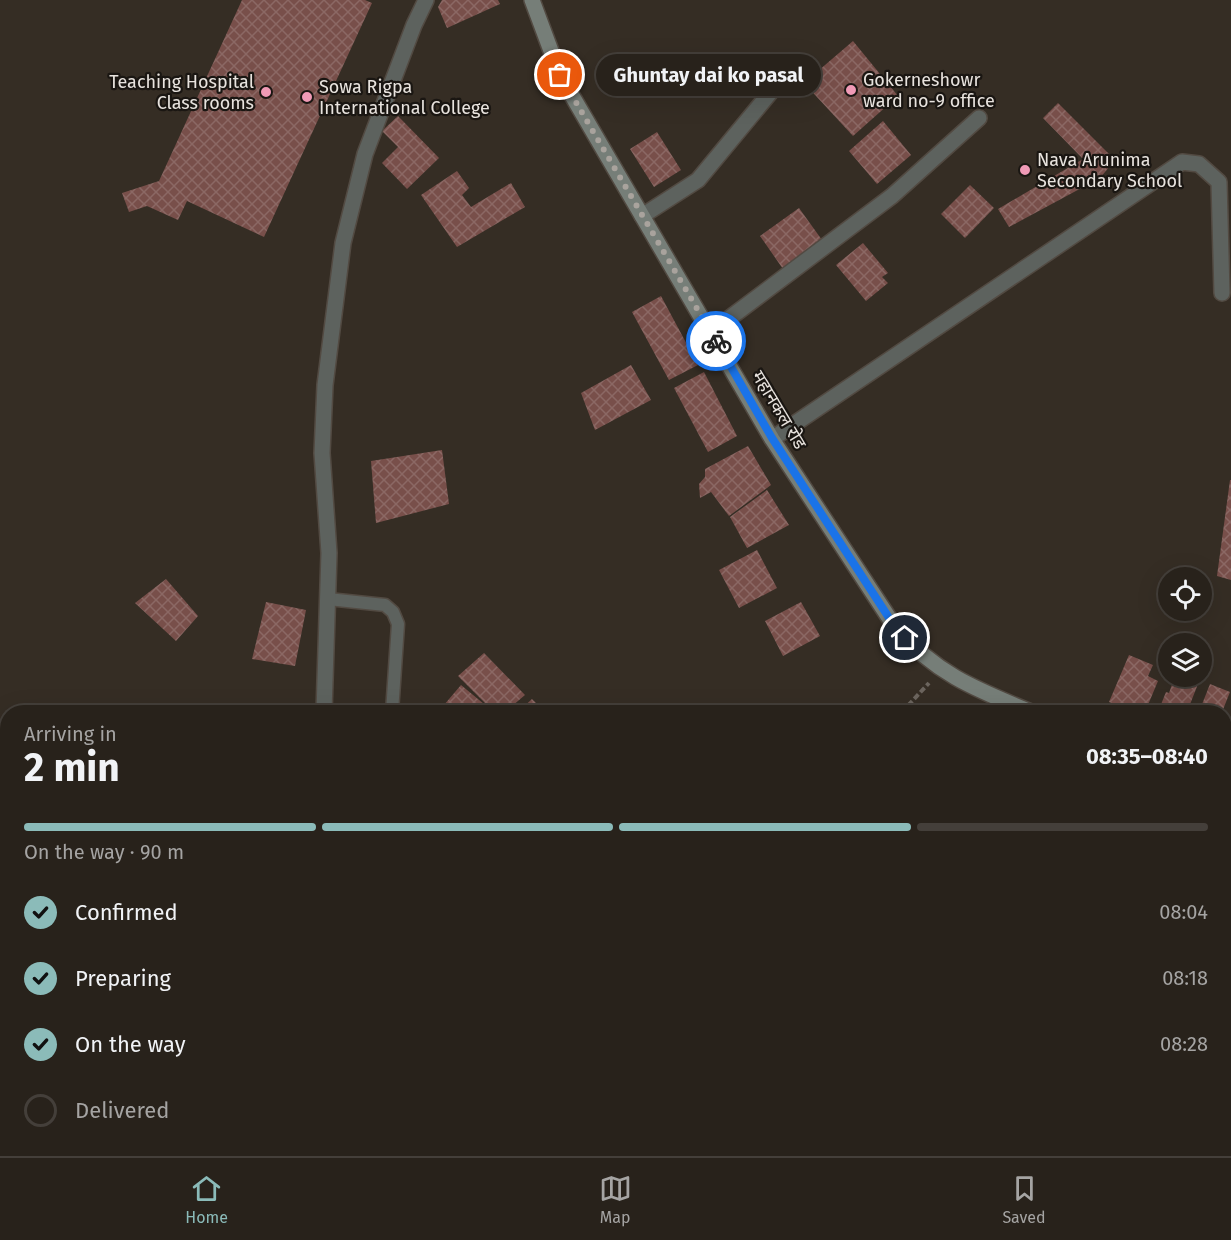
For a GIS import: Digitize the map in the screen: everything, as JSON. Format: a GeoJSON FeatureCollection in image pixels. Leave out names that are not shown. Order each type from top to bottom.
{"type":"FeatureCollection","features":[{"type":"Feature","properties":{"kind":"main road","name":"महानकल रोड"},"geometry":{"type":"LineString","coordinates":[[532,0],[560,75],[772,438],[895,627],[915,650],[942,670],[968,686],[1014,705]]}},
{"type":"Feature","properties":{"kind":"street"},"geometry":{"type":"LineString","coordinates":[[324,705],[329,553],[322,453],[328,361],[343,243],[365,154],[414,25],[426,0]]}},
{"type":"Feature","properties":{"kind":"street"},"geometry":{"type":"LineString","coordinates":[[642,216],[698,180],[779,82],[800,65]]}},
{"type":"Feature","properties":{"kind":"street"},"geometry":{"type":"LineString","coordinates":[[711,332],[892,196],[979,118]]}},
{"type":"Feature","properties":{"kind":"street"},"geometry":{"type":"LineString","coordinates":[[772,438],[1182,162],[1199,164],[1219,182],[1222,293]]}},
{"type":"Feature","properties":{"kind":"lane"},"geometry":{"type":"LineString","coordinates":[[328,599],[385,605],[393,612],[398,624],[393,705]]}},
{"type":"Feature","properties":{"kind":"path"},"geometry":{"type":"LineString","coordinates":[[909,705],[942,670]]}},
{"type":"Feature","properties":{"kind":"building","name":"Teaching Hospital Class rooms"},"geometry":{"type":"Polygon","coordinates":[[[242,0],[365,0],[372,3],[264,237],[187,201],[178,220],[147,206],[129,212],[122,193],[159,181],[242,0]]]}},
{"type":"Feature","properties":{"kind":"building"},"geometry":{"type":"Polygon","coordinates":[[[442,0],[498,0],[500,4],[447,28],[438,7],[442,0]]]}},
{"type":"Feature","properties":{"kind":"building","name":"Gokerneshowr ward no-9 office"},"geometry":{"type":"Polygon","coordinates":[[[853,41],[898,96],[853,136],[804,83],[853,41]]]}},
{"type":"Feature","properties":{"kind":"building"},"geometry":{"type":"Polygon","coordinates":[[[1058,103],[1115,160],[1100,178],[1009,227],[998,209],[1083,159],[1043,118],[1058,103]]]}},
{"type":"Feature","properties":{"kind":"building"},"geometry":{"type":"Polygon","coordinates":[[[398,116],[439,158],[407,189],[382,163],[398,147],[382,131],[398,116]]]}},
{"type":"Feature","properties":{"kind":"building"},"geometry":{"type":"Polygon","coordinates":[[[883,121],[911,155],[877,184],[849,151],[883,121]]]}},
{"type":"Feature","properties":{"kind":"building"},"geometry":{"type":"Polygon","coordinates":[[[657,132],[681,170],[654,187],[630,149],[657,132]]]}},
{"type":"Feature","properties":{"kind":"building"},"geometry":{"type":"Polygon","coordinates":[[[457,171],[469,188],[462,195],[471,207],[511,183],[525,207],[457,247],[421,195],[457,171]]]}},
{"type":"Feature","properties":{"kind":"building"},"geometry":{"type":"Polygon","coordinates":[[[970,185],[994,208],[965,238],[941,214],[970,185]]]}},
{"type":"Feature","properties":{"kind":"building"},"geometry":{"type":"Polygon","coordinates":[[[799,208],[822,240],[783,269],[760,236],[799,208]]]}},
{"type":"Feature","properties":{"kind":"building"},"geometry":{"type":"Polygon","coordinates":[[[863,243],[888,273],[882,277],[888,283],[866,301],[836,265],[863,243]]]}},
{"type":"Feature","properties":{"kind":"building"},"geometry":{"type":"Polygon","coordinates":[[[661,296],[698,365],[669,380],[632,312],[661,296]]]}},
{"type":"Feature","properties":{"kind":"building"},"geometry":{"type":"Polygon","coordinates":[[[631,365],[651,400],[595,430],[581,393],[631,365]]]}},
{"type":"Feature","properties":{"kind":"building"},"geometry":{"type":"Polygon","coordinates":[[[704,372],[737,436],[708,452],[674,388],[704,372]]]}},
{"type":"Feature","properties":{"kind":"building"},"geometry":{"type":"Polygon","coordinates":[[[748,446],[771,485],[729,516],[711,492],[700,498],[699,484],[705,477],[705,469],[748,446]]]}},
{"type":"Feature","properties":{"kind":"building"},"geometry":{"type":"Polygon","coordinates":[[[442,450],[449,504],[376,523],[371,461],[442,450]]]}},
{"type":"Feature","properties":{"kind":"building"},"geometry":{"type":"Polygon","coordinates":[[[1231,480],[1231,580],[1217,576],[1231,480]]]}},
{"type":"Feature","properties":{"kind":"building"},"geometry":{"type":"Polygon","coordinates":[[[767,490],[789,525],[747,548],[730,517],[767,490]]]}},
{"type":"Feature","properties":{"kind":"building"},"geometry":{"type":"Polygon","coordinates":[[[757,550],[777,588],[739,608],[719,570],[757,550]]]}},
{"type":"Feature","properties":{"kind":"building"},"geometry":{"type":"Polygon","coordinates":[[[166,579],[198,616],[176,641],[135,603],[166,579]]]}},
{"type":"Feature","properties":{"kind":"building"},"geometry":{"type":"Polygon","coordinates":[[[266,602],[306,610],[295,666],[252,659],[266,602]]]}},
{"type":"Feature","properties":{"kind":"building"},"geometry":{"type":"Polygon","coordinates":[[[801,602],[820,636],[783,656],[765,621],[801,602]]]}},
{"type":"Feature","properties":{"kind":"building"},"geometry":{"type":"Polygon","coordinates":[[[484,653],[525,695],[513,705],[487,705],[458,676],[484,653]]]}},
{"type":"Feature","properties":{"kind":"building"},"geometry":{"type":"Polygon","coordinates":[[[1129,655],[1153,665],[1148,676],[1158,681],[1148,705],[1117,705],[1109,702],[1129,655]]]}},
{"type":"Feature","properties":{"kind":"building"},"geometry":{"type":"Polygon","coordinates":[[[461,685],[484,704],[483,705],[444,705],[461,685]]]}},
{"type":"Feature","properties":{"kind":"building"},"geometry":{"type":"Polygon","coordinates":[[[1212,685],[1230,692],[1225,705],[1202,705],[1209,687],[1212,687],[1212,685]]]}},
{"type":"Feature","properties":{"kind":"building"},"geometry":{"type":"Polygon","coordinates":[[[1171,687],[1197,687],[1190,705],[1161,705],[1166,692],[1169,693],[1171,687]]]}},
{"type":"Feature","properties":{"kind":"building"},"geometry":{"type":"Polygon","coordinates":[[[532,699],[538,705],[526,705],[532,699]]]}},
{"type":"Feature","properties":{"kind":"way so far"},"geometry":{"type":"LineString","coordinates":[[560,75],[716,341]]}},
{"type":"Feature","properties":{"kind":"place","name":"Ghuntay dai ko pasal"},"geometry":{"type":"Point","coordinates":[560,75]}},
{"type":"Feature","properties":{"kind":"place","name":"Gokerneshowr ward no-9 office"},"geometry":{"type":"Point","coordinates":[851,90]}},
{"type":"Feature","properties":{"kind":"place","name":"Teaching Hospital Class rooms"},"geometry":{"type":"Point","coordinates":[266,92]}},
{"type":"Feature","properties":{"kind":"place","name":"Sowa Rigpa International College"},"geometry":{"type":"Point","coordinates":[307,97]}},
{"type":"Feature","properties":{"kind":"place","name":"Nava Arunima Secondary School"},"geometry":{"type":"Point","coordinates":[1025,170]}},
{"type":"Feature","properties":{"kind":"route"},"geometry":{"type":"LineString","coordinates":[[716,341],[772,438],[895,627],[905,638]]}}]}
